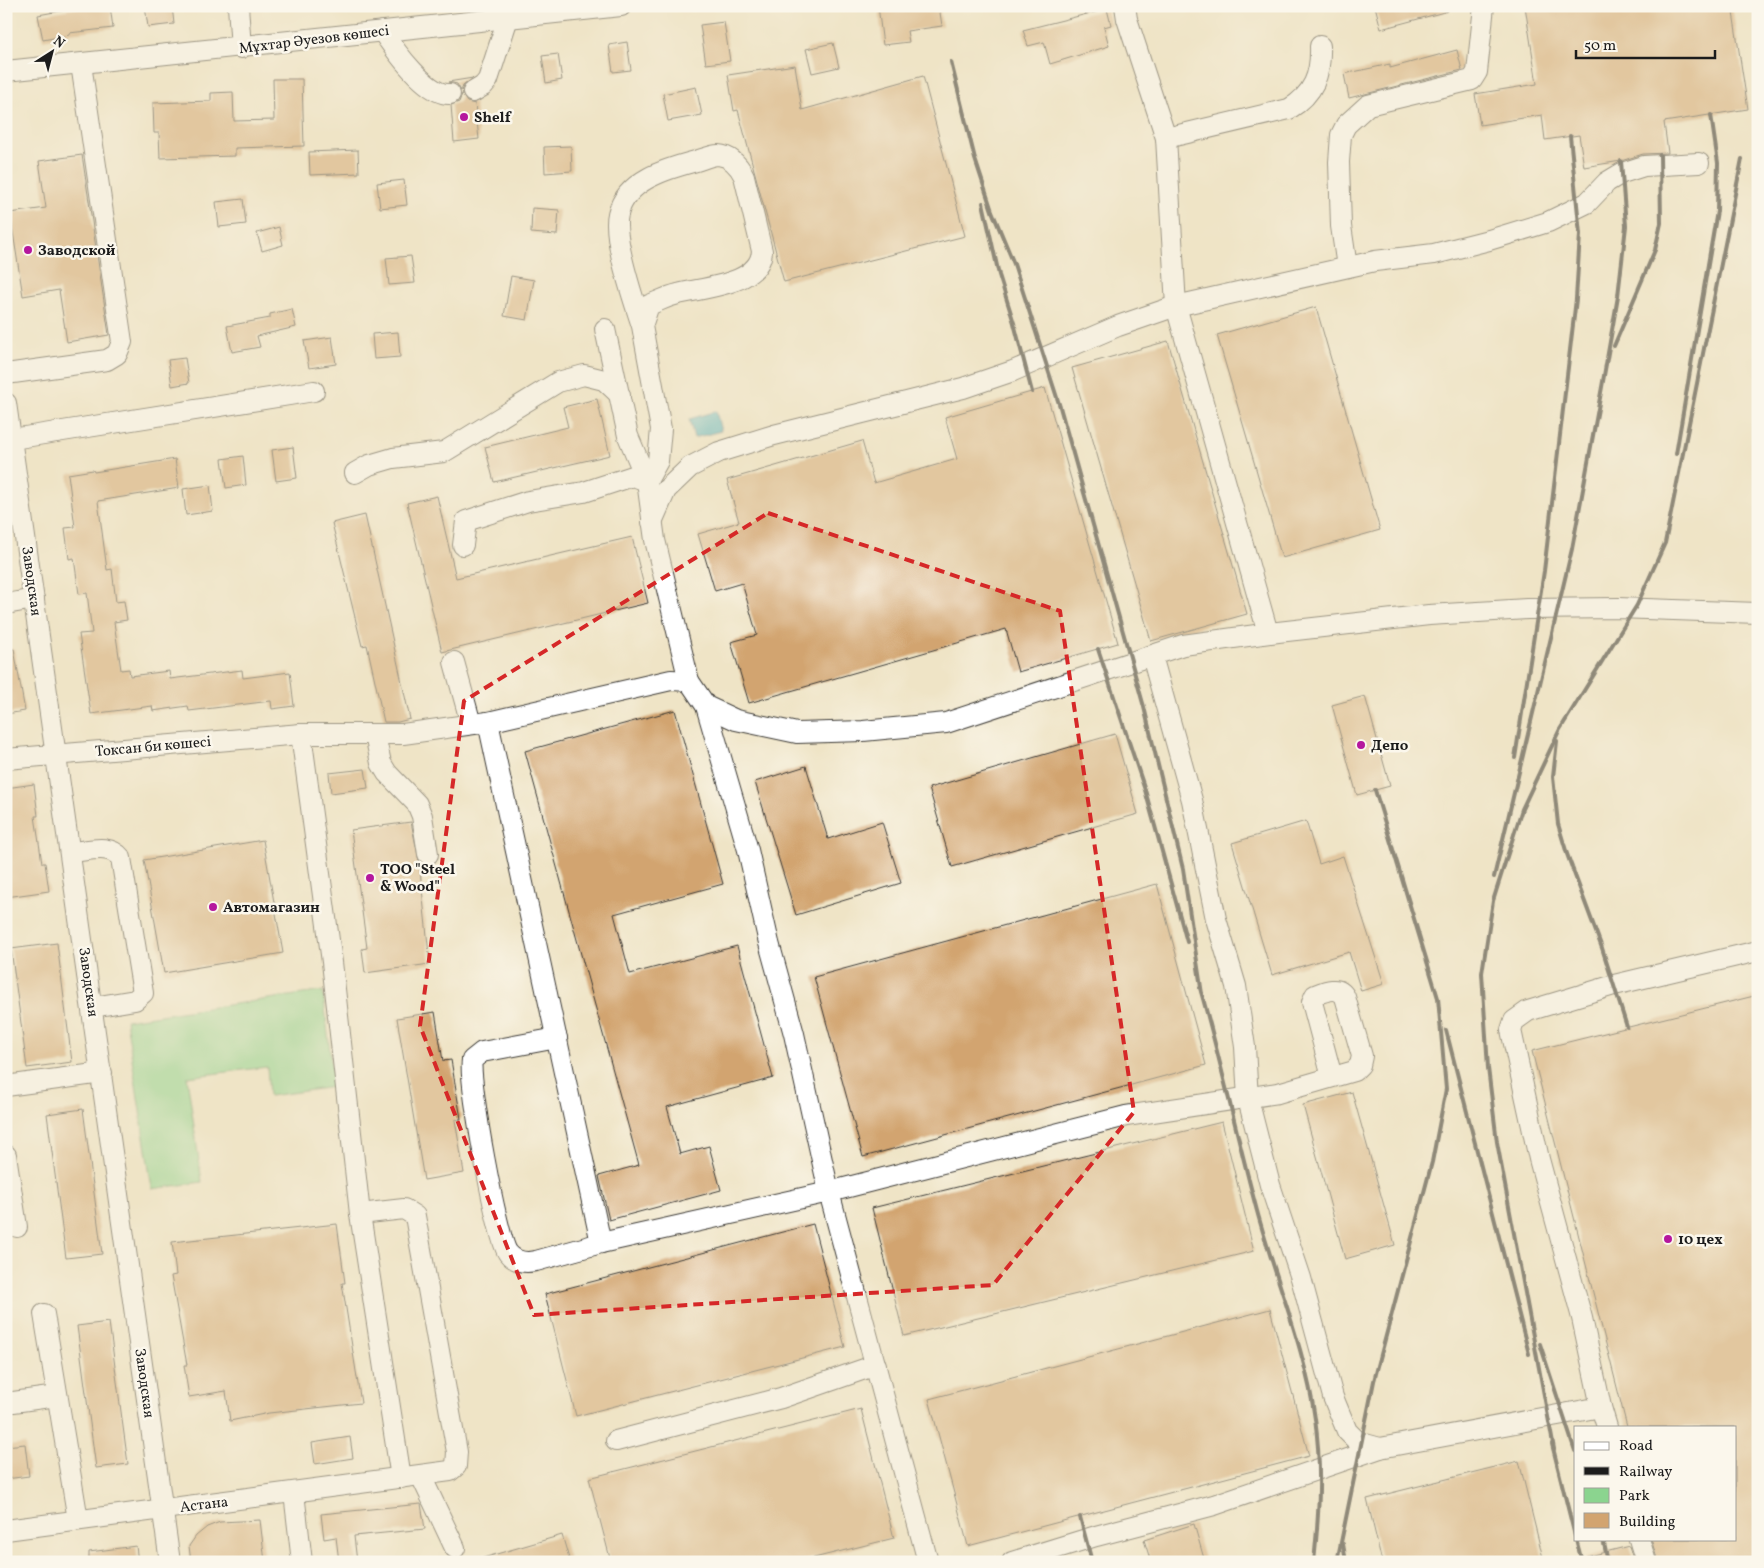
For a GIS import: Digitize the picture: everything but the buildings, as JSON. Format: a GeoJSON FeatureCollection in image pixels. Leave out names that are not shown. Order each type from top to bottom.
{"type":"FeatureCollection","features":[{"type":"Feature","properties":{"kind":"street"},"geometry":{"type":"LineString","coordinates":[[238,6],[240,48]]}},
{"type":"Feature","properties":{"kind":"street","name":"Мұхтар Әуезов көшесі"},"geometry":{"type":"LineString","coordinates":[[6,71],[240,48],[382,31],[486,13],[508,18],[621,6]]}},
{"type":"Feature","properties":{"kind":"street"},"geometry":{"type":"LineString","coordinates":[[1125,6],[1166,138],[1176,306],[1268,634]]}},
{"type":"Feature","properties":{"kind":"street"},"geometry":{"type":"LineString","coordinates":[[1347,267],[1341,226],[1339,162],[1341,136],[1346,125],[1368,106],[1472,80],[1477,72],[1484,6]]}},
{"type":"Feature","properties":{"kind":"street"},"geometry":{"type":"LineString","coordinates":[[473,92],[483,86],[488,80],[508,18]]}},
{"type":"Feature","properties":{"kind":"street"},"geometry":{"type":"LineString","coordinates":[[382,31],[417,75],[439,93],[450,94]]}},
{"type":"Feature","properties":{"kind":"street"},"geometry":{"type":"LineString","coordinates":[[1166,138],[1289,109],[1296,105],[1312,89],[1317,79],[1320,65],[1320,46]]}},
{"type":"Feature","properties":{"kind":"street"},"geometry":{"type":"LineString","coordinates":[[6,374],[107,360],[113,358],[121,349],[122,342],[81,64]]}},
{"type":"Feature","properties":{"kind":"street"},"geometry":{"type":"LineString","coordinates":[[642,326],[649,305],[678,294],[714,287],[743,276],[757,267],[762,260],[762,250],[744,176],[739,166],[728,158],[718,155],[660,172],[638,183],[624,200],[618,214],[616,227],[630,287],[642,326],[661,430],[658,462],[647,481]]}},
{"type":"Feature","properties":{"kind":"street"},"geometry":{"type":"LineString","coordinates":[[652,522],[666,490],[690,467],[719,452],[774,434],[963,388],[1013,371],[1109,329],[1176,306],[1375,261],[1434,254],[1489,240],[1548,222],[1588,203],[1607,182],[1622,173],[1644,166],[1699,163]]}},
{"type":"Feature","properties":{"kind":"street"},"geometry":{"type":"LineString","coordinates":[[605,328],[628,436],[647,481],[652,522],[689,681],[706,706],[748,850],[769,944],[794,1034],[829,1192],[928,1562]]}},
{"type":"Feature","properties":{"kind":"street"},"geometry":{"type":"LineString","coordinates":[[355,473],[369,465],[393,458],[444,452],[558,382],[584,375],[604,380],[620,395]]}},
{"type":"Feature","properties":{"kind":"street"},"geometry":{"type":"LineString","coordinates":[[9,439],[314,391]]}},
{"type":"Feature","properties":{"kind":"street","name":"Заводская"},"geometry":{"type":"LineString","coordinates":[[6,403],[9,439],[57,753],[170,1562]]}},
{"type":"Feature","properties":{"kind":"street"},"geometry":{"type":"LineString","coordinates":[[463,546],[466,521],[485,514],[528,501],[584,492],[633,476],[647,481]]}},
{"type":"Feature","properties":{"kind":"street"},"geometry":{"type":"LineString","coordinates":[[6,604],[34,599]]}},
{"type":"Feature","properties":{"kind":"street"},"geometry":{"type":"LineString","coordinates":[[706,706],[736,720],[797,733],[863,731],[946,723],[1183,645],[1428,615],[1527,609],[1618,608],[1758,613]]}},
{"type":"Feature","properties":{"kind":"street"},"geometry":{"type":"LineString","coordinates":[[1152,656],[1192,800],[1216,919],[1236,986],[1245,1047],[1248,1098],[1270,1185],[1301,1278],[1333,1397],[1347,1431],[1358,1442],[1380,1448]]}},
{"type":"Feature","properties":{"kind":"street"},"geometry":{"type":"LineString","coordinates":[[454,662],[479,723],[557,1038],[601,1243]]}},
{"type":"Feature","properties":{"kind":"street","name":"Токсан би көшесі"},"geometry":{"type":"LineString","coordinates":[[6,759],[57,753],[301,734],[404,734],[479,723],[671,680],[689,681]]}},
{"type":"Feature","properties":{"kind":"street"},"geometry":{"type":"LineString","coordinates":[[301,734],[332,962],[360,1214],[401,1478]]}},
{"type":"Feature","properties":{"kind":"street"},"geometry":{"type":"LineString","coordinates":[[374,735],[381,763],[387,773],[417,804],[422,816],[428,854]]}},
{"type":"Feature","properties":{"kind":"street"},"geometry":{"type":"LineString","coordinates":[[71,852],[110,849],[116,851],[121,858],[143,993],[135,1000],[93,1007]]}},
{"type":"Feature","properties":{"kind":"street"},"geometry":{"type":"LineString","coordinates":[[1607,1426],[1582,1318],[1539,1158],[1512,1030],[1514,1021],[1528,1011],[1608,987],[1758,951]]}},
{"type":"Feature","properties":{"kind":"street"},"geometry":{"type":"LineString","coordinates":[[557,1038],[482,1052],[472,1060],[471,1072],[482,1144],[504,1245],[508,1254],[516,1260],[527,1263],[601,1243],[829,1192],[1126,1116],[1278,1093],[1332,1076]]}},
{"type":"Feature","properties":{"kind":"street"},"geometry":{"type":"LineString","coordinates":[[6,1086],[102,1073]]}},
{"type":"Feature","properties":{"kind":"street"},"geometry":{"type":"LineString","coordinates":[[6,1155],[17,1226]]}},
{"type":"Feature","properties":{"kind":"street","name":"Астана"},"geometry":{"type":"LineString","coordinates":[[6,1530],[450,1471],[458,1460],[416,1223],[410,1212],[404,1209],[360,1214]]}},
{"type":"Feature","properties":{"kind":"street"},"geometry":{"type":"LineString","coordinates":[[44,1314],[78,1520]]}},
{"type":"Feature","properties":{"kind":"street"},"geometry":{"type":"LineString","coordinates":[[616,1441],[781,1398],[876,1365]]}},
{"type":"Feature","properties":{"kind":"street"},"geometry":{"type":"LineString","coordinates":[[6,1403],[57,1396]]}},
{"type":"Feature","properties":{"kind":"street"},"geometry":{"type":"LineString","coordinates":[[1012,1562],[1096,1536],[1214,1505],[1380,1448],[1601,1407]]}},
{"type":"Feature","properties":{"kind":"street"},"geometry":{"type":"LineString","coordinates":[[421,1476],[455,1548]]}},
{"type":"Feature","properties":{"kind":"street"},"geometry":{"type":"LineString","coordinates":[[294,1493],[302,1562]]}},
{"type":"Feature","properties":{"kind":"street"},"geometry":{"type":"LineString","coordinates":[[1639,1540],[1646,1562]]}},
{"type":"Feature","properties":{"kind":"highlighted area"},"geometry":{"type":"Polygon","coordinates":[[[768,513],[1060,611],[1134,1112],[993,1285],[534,1315],[420,1026],[464,701],[768,513]]]}},
{"type":"Feature","properties":{"kind":"green space"},"geometry":{"type":"Polygon","coordinates":[[[323,991],[334,1087],[269,1096],[267,1067],[187,1077],[202,1182],[152,1189],[126,1020],[323,991]]]}},
{"type":"Feature","properties":{"kind":"water"},"geometry":{"type":"Polygon","coordinates":[[[716,411],[721,431],[694,438],[689,419],[716,411]]]}},
{"type":"Feature","properties":{"kind":"railway"},"geometry":{"type":"LineString","coordinates":[[951,62],[975,159],[992,211],[1014,264],[1060,407],[1144,707],[1183,869],[1202,994]]}},
{"type":"Feature","properties":{"kind":"railway"},"geometry":{"type":"LineString","coordinates":[[1676,454],[1717,211],[1718,163],[1711,115]]}},
{"type":"Feature","properties":{"kind":"railway"},"geometry":{"type":"LineString","coordinates":[[1515,758],[1544,571],[1576,299],[1580,234],[1570,136]]}},
{"type":"Feature","properties":{"kind":"railway"},"geometry":{"type":"LineString","coordinates":[[1614,346],[1655,250],[1661,223],[1660,155]]}},
{"type":"Feature","properties":{"kind":"railway"},"geometry":{"type":"LineString","coordinates":[[1554,1449],[1497,1142],[1488,1068],[1482,973],[1493,901],[1522,809],[1559,731],[1637,605],[1665,543],[1742,159]]}},
{"type":"Feature","properties":{"kind":"railway"},"geometry":{"type":"LineString","coordinates":[[1494,877],[1572,549],[1602,387],[1618,296],[1626,226],[1621,161]]}},
{"type":"Feature","properties":{"kind":"railway"},"geometry":{"type":"LineString","coordinates":[[983,203],[999,275],[1032,392]]}},
{"type":"Feature","properties":{"kind":"railway"},"geometry":{"type":"LineString","coordinates":[[1098,649],[1145,790],[1187,942]]}},
{"type":"Feature","properties":{"kind":"railway"},"geometry":{"type":"LineString","coordinates":[[1557,741],[1553,777],[1558,824],[1567,854],[1602,948],[1627,1027]]}},
{"type":"Feature","properties":{"kind":"railway"},"geometry":{"type":"LineString","coordinates":[[1337,1562],[1374,1381],[1432,1162],[1446,1089],[1438,998],[1375,790]]}},
{"type":"Feature","properties":{"kind":"railway"},"geometry":{"type":"LineString","coordinates":[[1200,988],[1257,1211],[1305,1367],[1311,1393],[1317,1437],[1319,1473],[1314,1562]]}},
{"type":"Feature","properties":{"kind":"railway"},"geometry":{"type":"LineString","coordinates":[[1446,1030],[1529,1354]]}},
{"type":"Feature","properties":{"kind":"railway"},"geometry":{"type":"LineString","coordinates":[[1540,1344],[1574,1448]]}},
{"type":"Feature","properties":{"kind":"railway"},"geometry":{"type":"LineString","coordinates":[[1552,1444],[1574,1532]]}},
{"type":"Feature","properties":{"kind":"railway"},"geometry":{"type":"LineString","coordinates":[[1080,1517],[1092,1562]]}},
{"type":"Feature","properties":{"kind":"railway"},"geometry":{"type":"LineString","coordinates":[[1576,1540],[1582,1562]]}},
{"type":"Feature","properties":{"kind":"railway"},"geometry":{"type":"LineString","coordinates":[[1603,1540],[1608,1562]]}},
{"type":"Feature","properties":{"kind":"railway"},"geometry":{"type":"LineString","coordinates":[[1343,1544],[1346,1562]]}},
{"type":"Feature","properties":{"kind":"place","name":"Shelf"},"geometry":{"type":"Point","coordinates":[464,117]}},
{"type":"Feature","properties":{"kind":"place","name":"Заводской"},"geometry":{"type":"Point","coordinates":[28,250]}},
{"type":"Feature","properties":{"kind":"place","name":"Депо"},"geometry":{"type":"Point","coordinates":[1361,745]}},
{"type":"Feature","properties":{"kind":"place","name":"TOO \"Steel & Wood\""},"geometry":{"type":"Point","coordinates":[370,878]}},
{"type":"Feature","properties":{"kind":"place","name":"Автомагазин"},"geometry":{"type":"Point","coordinates":[213,907]}},
{"type":"Feature","properties":{"kind":"place","name":"10 цех"},"geometry":{"type":"Point","coordinates":[1668,1239]}}]}
